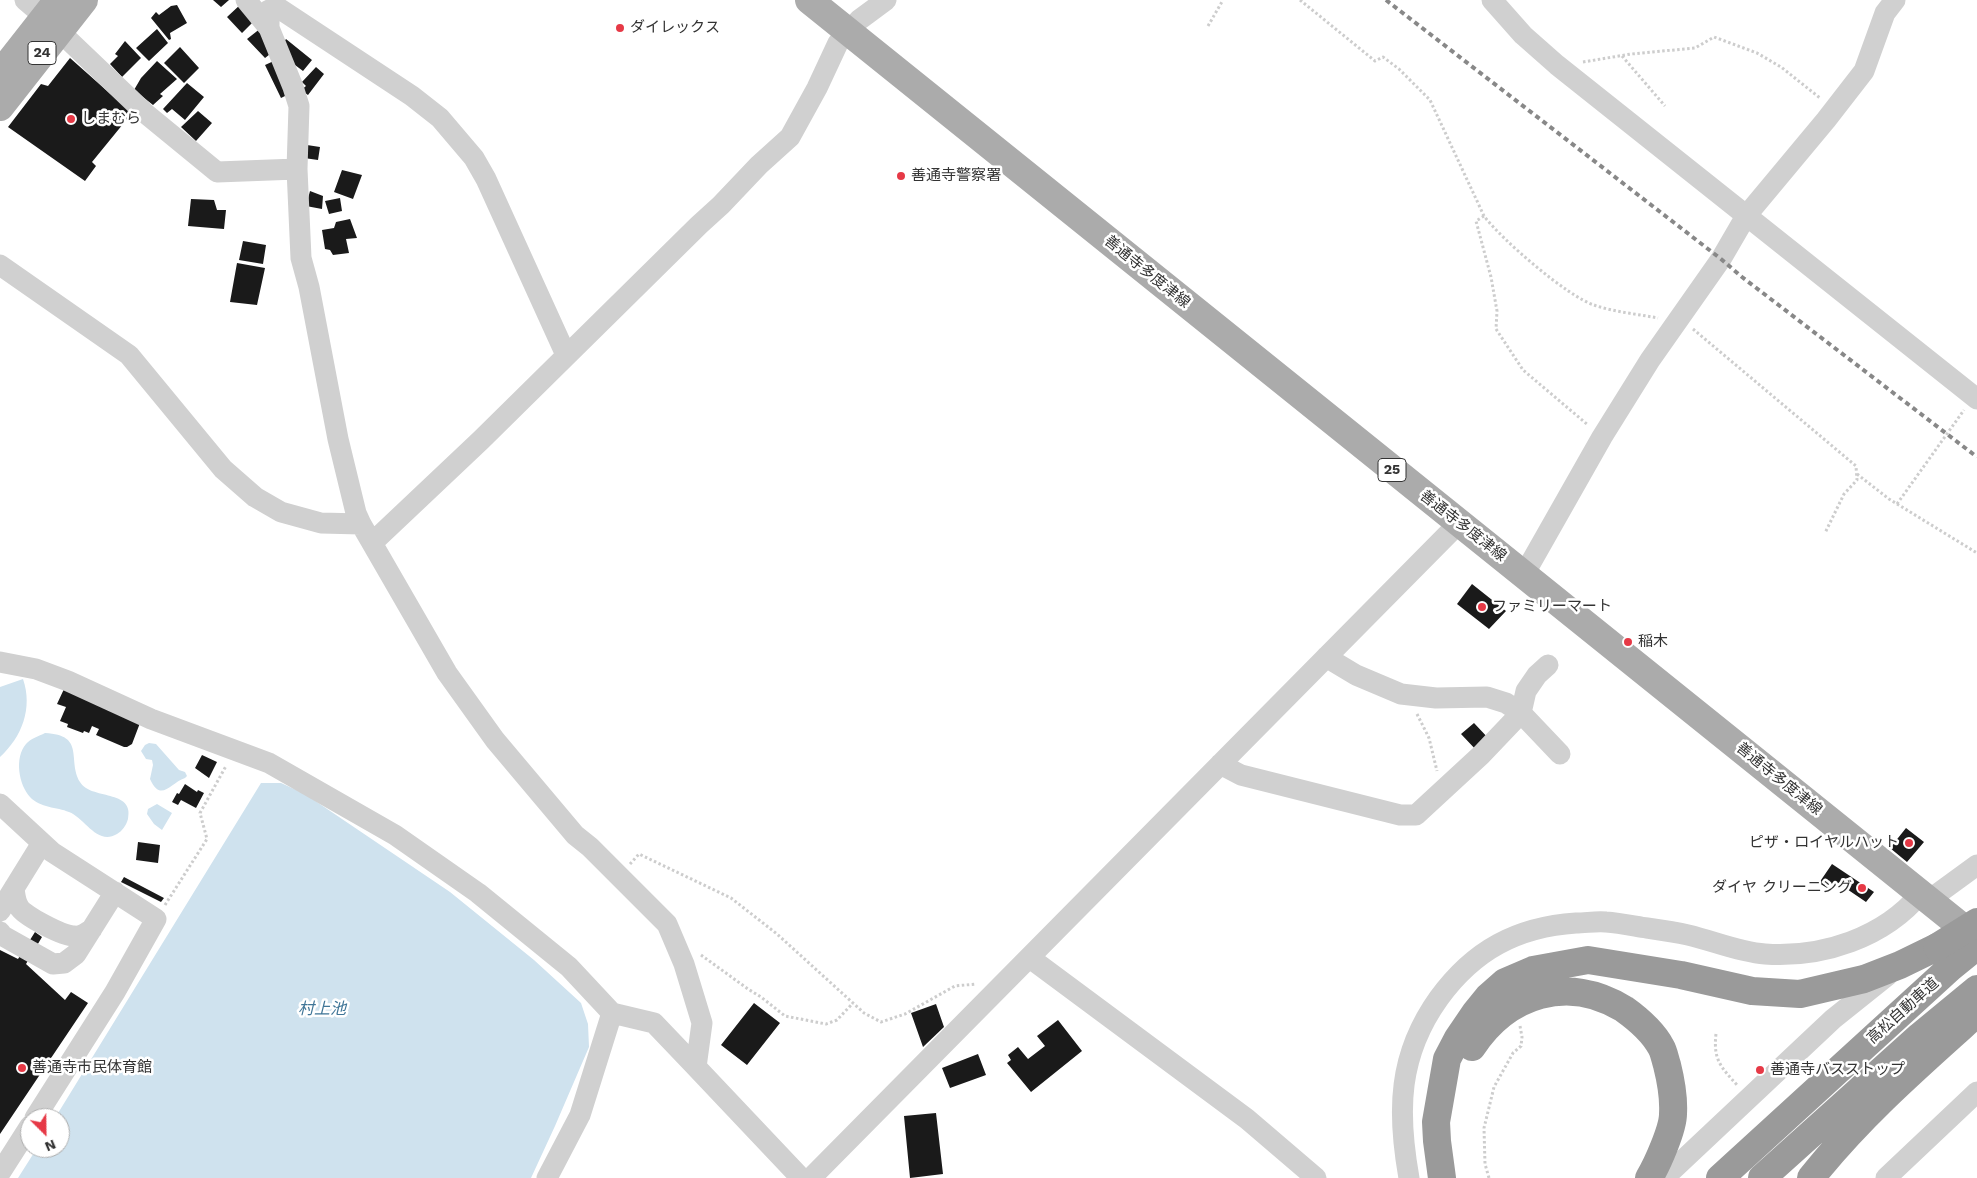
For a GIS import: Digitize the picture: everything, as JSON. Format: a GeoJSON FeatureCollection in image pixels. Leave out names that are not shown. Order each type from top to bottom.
{"type":"FeatureCollection","features":[{"type":"Feature","properties":{"kind":"highway"},"geometry":{"type":"LineString","coordinates":[[1442,1178],[1436,1141],[1436,1122],[1447,1059],[1458,1038],[1475,1014],[1488,997],[1505,982],[1534,970],[1588,960],[1752,991],[1800,994],[1864,979],[1900,965],[1944,957],[1977,922]]}},
{"type":"Feature","properties":{"kind":"highway","name":"高松自動車道"},"geometry":{"type":"LineString","coordinates":[[1720,1178],[1944,957],[1977,946]]}},
{"type":"Feature","properties":{"kind":"highway","name":"高松自動車道"},"geometry":{"type":"LineString","coordinates":[[1762,1178],[1920,1036],[1977,989]]}},
{"type":"Feature","properties":{"kind":"highway"},"geometry":{"type":"LineString","coordinates":[[1459,1178],[1454,1139],[1456,1100],[1464,1066],[1471,1048],[1482,1032],[1498,1016],[1520,1002],[1542,994],[1566,992],[1586,994],[1609,1000],[1632,1014],[1645,1026],[1661,1047],[1672,1082],[1673,1116],[1650,1178]]}},
{"type":"Feature","properties":{"kind":"highway"},"geometry":{"type":"LineString","coordinates":[[1814,1172],[1845,1137],[1903,1079],[1977,1013]]}},
{"type":"Feature","properties":{"kind":"main road","name":"24"},"geometry":{"type":"LineString","coordinates":[[0,74],[47,12],[84,0]]}},
{"type":"Feature","properties":{"kind":"main road","name":"善通寺多度津線"},"geometry":{"type":"LineString","coordinates":[[809,0],[1977,938]]}},
{"type":"Feature","properties":{"kind":"main road","name":"24"},"geometry":{"type":"LineString","coordinates":[[0,107],[47,12]]}},
{"type":"Feature","properties":{"kind":"street"},"geometry":{"type":"LineString","coordinates":[[246,0],[269,28],[299,106],[297,168],[300,258],[309,287],[338,439],[356,513],[447,673],[495,740],[575,835],[590,847],[666,924],[684,964],[702,1023],[696,1067]]}},
{"type":"Feature","properties":{"kind":"street"},"geometry":{"type":"LineString","coordinates":[[372,543],[481,440],[790,137],[817,88],[838,43],[858,20],[886,0]]}},
{"type":"Feature","properties":{"kind":"street"},"geometry":{"type":"LineString","coordinates":[[1492,0],[1524,35],[1560,67],[1975,397]]}},
{"type":"Feature","properties":{"kind":"street"},"geometry":{"type":"LineString","coordinates":[[1522,572],[1530,564],[1602,437],[1650,360],[1721,259],[1746,216],[1864,71],[1885,13],[1895,0]]}},
{"type":"Feature","properties":{"kind":"street"},"geometry":{"type":"LineString","coordinates":[[269,28],[268,10],[278,7],[412,96],[440,118],[474,158],[486,179],[566,355]]}},
{"type":"Feature","properties":{"kind":"street"},"geometry":{"type":"LineString","coordinates":[[47,12],[145,113],[217,172],[297,168]]}},
{"type":"Feature","properties":{"kind":"street"},"geometry":{"type":"LineString","coordinates":[[0,265],[129,355],[224,469],[255,497],[281,512],[321,523],[361,524]]}},
{"type":"Feature","properties":{"kind":"street"},"geometry":{"type":"LineString","coordinates":[[811,1178],[1459,523]]}},
{"type":"Feature","properties":{"kind":"street"},"geometry":{"type":"LineString","coordinates":[[1326,657],[1356,675],[1405,694],[1436,698],[1486,697],[1506,703],[1521,713],[1560,754]]}},
{"type":"Feature","properties":{"kind":"street"},"geometry":{"type":"LineString","coordinates":[[0,662],[36,669],[68,681],[150,719],[269,763],[395,835],[478,893],[569,967],[612,1013],[654,1023],[801,1178]]}},
{"type":"Feature","properties":{"kind":"street"},"geometry":{"type":"LineString","coordinates":[[1220,764],[1241,775],[1400,816],[1416,815],[1480,755],[1521,713],[1526,691],[1537,675],[1548,665]]}},
{"type":"Feature","properties":{"kind":"street"},"geometry":{"type":"LineString","coordinates":[[0,804],[52,852],[156,918],[115,992],[41,1108]]}},
{"type":"Feature","properties":{"kind":"street"},"geometry":{"type":"LineString","coordinates":[[0,911],[42,843]]}},
{"type":"Feature","properties":{"kind":"street"},"geometry":{"type":"LineString","coordinates":[[1409,1178],[1402,1128],[1408,1061],[1415,1039],[1427,1016],[1461,971],[1484,952],[1502,941],[1517,934],[1553,925],[1605,922],[1687,935],[1732,948],[1764,954],[1800,954],[1842,945],[1869,935],[1977,865]]}},
{"type":"Feature","properties":{"kind":"street"},"geometry":{"type":"LineString","coordinates":[[14,888],[17,905],[23,912],[62,933],[73,936],[84,935],[92,930]]}},
{"type":"Feature","properties":{"kind":"street"},"geometry":{"type":"LineString","coordinates":[[0,932],[3,936],[53,964],[64,963],[76,954],[115,892]]}},
{"type":"Feature","properties":{"kind":"street"},"geometry":{"type":"LineString","coordinates":[[1030,958],[1247,1119],[1316,1178]]}},
{"type":"Feature","properties":{"kind":"street"},"geometry":{"type":"LineString","coordinates":[[1664,1178],[1833,1020],[1900,965]]}},
{"type":"Feature","properties":{"kind":"street"},"geometry":{"type":"LineString","coordinates":[[547,1178],[580,1115],[612,1013]]}},
{"type":"Feature","properties":{"kind":"street"},"geometry":{"type":"LineString","coordinates":[[1886,1178],[1977,1092]]}},
{"type":"Feature","properties":{"kind":"street"},"geometry":{"type":"LineString","coordinates":[[0,1174],[20,1142]]}},
{"type":"Feature","properties":{"kind":"path"},"geometry":{"type":"LineString","coordinates":[[1208,26],[1223,0]]}},
{"type":"Feature","properties":{"kind":"path"},"geometry":{"type":"LineString","coordinates":[[1300,0],[1375,61],[1383,58],[1399,69],[1430,100],[1484,216],[1490,225],[1550,278],[1578,298],[1593,305],[1677,321],[1856,466],[1857,480],[1844,494],[1825,533]]}},
{"type":"Feature","properties":{"kind":"path"},"geometry":{"type":"LineString","coordinates":[[1560,67],[1621,55],[1695,48],[1714,37],[1757,52],[1781,67],[1834,109]]}},
{"type":"Feature","properties":{"kind":"path"},"geometry":{"type":"LineString","coordinates":[[1621,55],[1665,106]]}},
{"type":"Feature","properties":{"kind":"path"},"geometry":{"type":"LineString","coordinates":[[1484,216],[1476,221],[1491,277],[1497,311],[1496,329],[1523,370],[1602,437]]}},
{"type":"Feature","properties":{"kind":"path"},"geometry":{"type":"LineString","coordinates":[[1897,504],[1975,397]]}},
{"type":"Feature","properties":{"kind":"path"},"geometry":{"type":"LineString","coordinates":[[1857,474],[1897,504],[1977,553]]}},
{"type":"Feature","properties":{"kind":"path"},"geometry":{"type":"LineString","coordinates":[[1405,694],[1420,718],[1429,738],[1442,790]]}},
{"type":"Feature","properties":{"kind":"path"},"geometry":{"type":"LineString","coordinates":[[156,918],[207,840],[200,813],[235,750]]}},
{"type":"Feature","properties":{"kind":"path"},"geometry":{"type":"LineString","coordinates":[[620,877],[638,854],[732,898],[777,934],[864,1013],[881,1022],[905,1014],[955,986],[984,984],[998,989]]}},
{"type":"Feature","properties":{"kind":"path"},"geometry":{"type":"LineString","coordinates":[[670,932],[748,989],[762,997],[785,1016],[826,1024],[837,1020],[853,1003]]}},
{"type":"Feature","properties":{"kind":"path"},"geometry":{"type":"LineString","coordinates":[[1488,1178],[1484,1164],[1484,1128],[1494,1087],[1513,1053],[1521,1046],[1520,1026]]}},
{"type":"Feature","properties":{"kind":"path"},"geometry":{"type":"LineString","coordinates":[[1716,1034],[1714,1048],[1719,1064],[1739,1087]]}},
{"type":"Feature","properties":{"kind":"water"},"geometry":{"type":"Polygon","coordinates":[[[23,679],[27,701],[24,721],[8,749],[0,757],[0,687],[23,679]]]}},
{"type":"Feature","properties":{"kind":"water"},"geometry":{"type":"Polygon","coordinates":[[[45,733],[66,738],[71,744],[76,774],[85,788],[119,799],[125,803],[128,810],[128,819],[119,833],[110,837],[97,834],[75,815],[34,801],[26,792],[19,771],[20,756],[28,742],[45,733]]]}},
{"type":"Feature","properties":{"kind":"water"},"geometry":{"type":"Polygon","coordinates":[[[149,743],[156,744],[179,770],[185,772],[187,776],[162,791],[158,790],[150,779],[153,765],[152,760],[146,759],[141,751],[149,743]]]}},
{"type":"Feature","properties":{"kind":"water","name":"村上池"},"geometry":{"type":"Polygon","coordinates":[[[261,783],[281,783],[305,794],[450,892],[534,960],[581,1003],[588,1024],[589,1047],[531,1178],[18,1178],[31,1158],[70,1158],[70,1108],[61,1108],[261,783]]]}},
{"type":"Feature","properties":{"kind":"water"},"geometry":{"type":"Polygon","coordinates":[[[157,804],[172,813],[162,830],[154,824],[147,814],[148,809],[157,804]]]}},
{"type":"Feature","properties":{"kind":"building"},"geometry":{"type":"Polygon","coordinates":[[[213,0],[229,0],[221,7],[213,0]]]}},
{"type":"Feature","properties":{"kind":"building"},"geometry":{"type":"Polygon","coordinates":[[[241,4],[255,20],[242,33],[227,17],[241,4]]]}},
{"type":"Feature","properties":{"kind":"building"},"geometry":{"type":"Polygon","coordinates":[[[177,5],[187,23],[170,33],[171,39],[169,40],[151,18],[156,12],[159,15],[171,6],[177,5]]]}},
{"type":"Feature","properties":{"kind":"building"},"geometry":{"type":"Polygon","coordinates":[[[261,28],[274,51],[265,58],[247,39],[261,28]]]}},
{"type":"Feature","properties":{"kind":"building"},"geometry":{"type":"Polygon","coordinates":[[[157,29],[168,43],[149,61],[136,48],[157,29]]]}},
{"type":"Feature","properties":{"kind":"building"},"geometry":{"type":"Polygon","coordinates":[[[286,39],[312,60],[303,71],[287,59],[281,46],[286,39]]]}},
{"type":"Feature","properties":{"kind":"building"},"geometry":{"type":"Polygon","coordinates":[[[125,41],[141,58],[122,77],[110,64],[118,56],[115,54],[125,41]]]}},
{"type":"Feature","properties":{"kind":"building"},"geometry":{"type":"Polygon","coordinates":[[[180,47],[199,68],[184,83],[164,63],[180,47]]]}},
{"type":"Feature","properties":{"kind":"building","name":"しまむら"},"geometry":{"type":"Polygon","coordinates":[[[70,58],[132,113],[92,162],[96,166],[85,181],[8,127],[41,84],[48,86],[70,58]]]}},
{"type":"Feature","properties":{"kind":"building"},"geometry":{"type":"Polygon","coordinates":[[[276,60],[291,93],[281,98],[265,65],[276,60]]]}},
{"type":"Feature","properties":{"kind":"building"},"geometry":{"type":"Polygon","coordinates":[[[157,61],[177,79],[160,94],[163,96],[153,105],[134,90],[141,78],[157,61]]]}},
{"type":"Feature","properties":{"kind":"building"},"geometry":{"type":"Polygon","coordinates":[[[316,67],[324,74],[308,95],[301,90],[306,86],[302,82],[316,67]]]}},
{"type":"Feature","properties":{"kind":"building"},"geometry":{"type":"Polygon","coordinates":[[[187,83],[204,97],[185,120],[172,109],[167,113],[163,109],[187,83]]]}},
{"type":"Feature","properties":{"kind":"building"},"geometry":{"type":"Polygon","coordinates":[[[198,111],[212,123],[196,141],[181,127],[198,111]]]}},
{"type":"Feature","properties":{"kind":"building"},"geometry":{"type":"Polygon","coordinates":[[[307,145],[320,147],[318,160],[304,158],[307,145]]]}},
{"type":"Feature","properties":{"kind":"building"},"geometry":{"type":"Polygon","coordinates":[[[342,170],[362,175],[353,199],[334,192],[342,170]]]}},
{"type":"Feature","properties":{"kind":"building"},"geometry":{"type":"Polygon","coordinates":[[[310,191],[323,196],[322,209],[306,206],[310,191]]]}},
{"type":"Feature","properties":{"kind":"building"},"geometry":{"type":"Polygon","coordinates":[[[340,198],[342,211],[329,214],[325,201],[340,198]]]}},
{"type":"Feature","properties":{"kind":"building"},"geometry":{"type":"Polygon","coordinates":[[[191,199],[214,200],[217,210],[226,210],[224,229],[188,226],[191,199]]]}},
{"type":"Feature","properties":{"kind":"building"},"geometry":{"type":"Polygon","coordinates":[[[350,219],[357,238],[346,239],[349,253],[333,255],[330,250],[325,249],[322,230],[334,228],[336,222],[350,219]]]}},
{"type":"Feature","properties":{"kind":"building"},"geometry":{"type":"Polygon","coordinates":[[[243,241],[266,245],[263,264],[239,260],[243,241]]]}},
{"type":"Feature","properties":{"kind":"building"},"geometry":{"type":"Polygon","coordinates":[[[237,263],[265,268],[257,305],[230,302],[237,263]]]}},
{"type":"Feature","properties":{"kind":"building","name":"ファミリーマート"},"geometry":{"type":"Polygon","coordinates":[[[1472,584],[1506,611],[1489,629],[1457,604],[1472,584]]]}},
{"type":"Feature","properties":{"kind":"building"},"geometry":{"type":"Polygon","coordinates":[[[64,689],[140,723],[132,744],[124,747],[96,735],[99,729],[92,726],[89,733],[84,731],[83,733],[67,727],[68,724],[60,721],[66,707],[57,704],[64,689]]]}},
{"type":"Feature","properties":{"kind":"building"},"geometry":{"type":"Polygon","coordinates":[[[1474,723],[1490,740],[1478,752],[1461,734],[1474,723]]]}},
{"type":"Feature","properties":{"kind":"building"},"geometry":{"type":"Polygon","coordinates":[[[202,755],[217,762],[209,778],[195,768],[202,755]]]}},
{"type":"Feature","properties":{"kind":"building"},"geometry":{"type":"Polygon","coordinates":[[[185,784],[197,792],[198,790],[204,793],[196,808],[181,800],[178,805],[172,802],[185,784]]]}},
{"type":"Feature","properties":{"kind":"building"},"geometry":{"type":"Polygon","coordinates":[[[1906,828],[1924,842],[1907,862],[1890,848],[1906,828]]]}},
{"type":"Feature","properties":{"kind":"building"},"geometry":{"type":"Polygon","coordinates":[[[138,842],[160,845],[158,863],[136,860],[138,842]]]}},
{"type":"Feature","properties":{"kind":"building"},"geometry":{"type":"Polygon","coordinates":[[[1832,864],[1874,892],[1866,902],[1838,883],[1832,891],[1819,883],[1832,864]]]}},
{"type":"Feature","properties":{"kind":"building"},"geometry":{"type":"Polygon","coordinates":[[[124,877],[164,898],[161,902],[121,882],[124,877]]]}},
{"type":"Feature","properties":{"kind":"building","name":"善通寺市民体育館"},"geometry":{"type":"Polygon","coordinates":[[[35,932],[42,937],[26,964],[65,1000],[71,992],[88,1003],[0,1134],[0,950],[18,959],[35,932]]]}},
{"type":"Feature","properties":{"kind":"building"},"geometry":{"type":"Polygon","coordinates":[[[754,1003],[780,1023],[747,1065],[721,1045],[754,1003]]]}},
{"type":"Feature","properties":{"kind":"building"},"geometry":{"type":"Polygon","coordinates":[[[936,1004],[944,1027],[923,1047],[911,1013],[936,1004]]]}},
{"type":"Feature","properties":{"kind":"building"},"geometry":{"type":"Polygon","coordinates":[[[1058,1020],[1082,1051],[1031,1092],[1007,1063],[1011,1060],[1008,1055],[1018,1047],[1028,1059],[1045,1046],[1037,1036],[1058,1020]]]}},
{"type":"Feature","properties":{"kind":"building"},"geometry":{"type":"Polygon","coordinates":[[[978,1054],[986,1075],[950,1088],[942,1068],[978,1054]]]}},
{"type":"Feature","properties":{"kind":"building"},"geometry":{"type":"Polygon","coordinates":[[[936,1113],[943,1174],[910,1178],[904,1116],[936,1113]]]}},
{"type":"Feature","properties":{"kind":"railway"},"geometry":{"type":"LineString","coordinates":[[1386,0],[1977,457]]}},
{"type":"Feature","properties":{"kind":"place","name":"ダイレックス"},"geometry":{"type":"Point","coordinates":[620,28]}},
{"type":"Feature","properties":{"kind":"place","name":"しまむら"},"geometry":{"type":"Point","coordinates":[71,119]}},
{"type":"Feature","properties":{"kind":"place","name":"善通寺警察署"},"geometry":{"type":"Point","coordinates":[901,176]}},
{"type":"Feature","properties":{"kind":"place","name":"ファミリーマート"},"geometry":{"type":"Point","coordinates":[1482,607]}},
{"type":"Feature","properties":{"kind":"place","name":"稲木"},"geometry":{"type":"Point","coordinates":[1628,642]}},
{"type":"Feature","properties":{"kind":"place","name":"ピザ・ロイヤルハット"},"geometry":{"type":"Point","coordinates":[1909,843]}},
{"type":"Feature","properties":{"kind":"place","name":"ダイヤ クリーニング"},"geometry":{"type":"Point","coordinates":[1862,888]}},
{"type":"Feature","properties":{"kind":"place","name":"善通寺市民体育館"},"geometry":{"type":"Point","coordinates":[22,1068]}},
{"type":"Feature","properties":{"kind":"place","name":"善通寺バスストップ"},"geometry":{"type":"Point","coordinates":[1760,1070]}}]}
